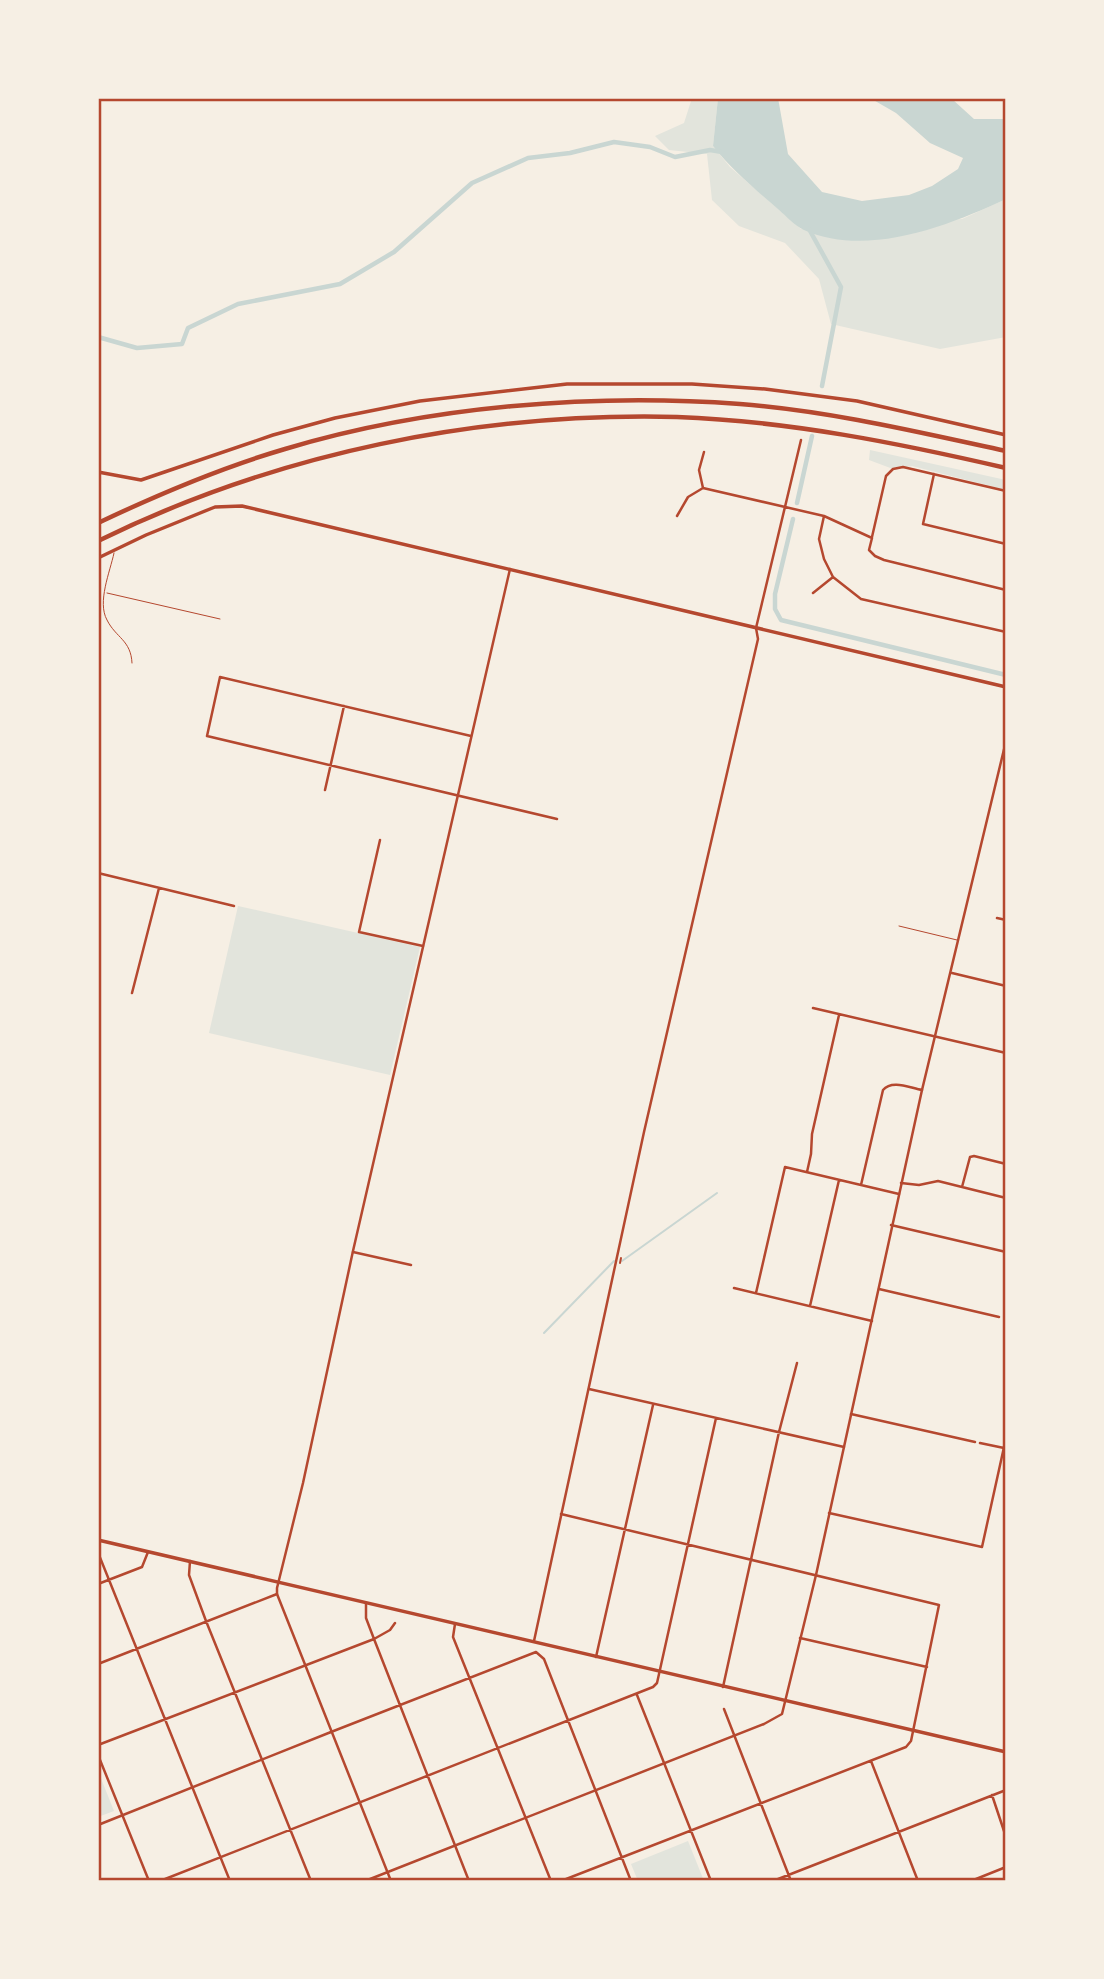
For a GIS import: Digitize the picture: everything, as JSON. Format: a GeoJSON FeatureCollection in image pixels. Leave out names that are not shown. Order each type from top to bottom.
{"type":"FeatureCollection","features":[{"type":"Feature","properties":{"kind":"highway"},"geometry":{"type":"LineString","coordinates":[[98,523],[170,489],[286,449],[403,422],[517,405],[628,401],[742,404],[875,423],[1006,451]]}},
{"type":"Feature","properties":{"kind":"highway"},"geometry":{"type":"LineString","coordinates":[[98,541],[177,506],[291,465],[407,439],[519,423],[627,417],[740,422],[871,439],[1006,468]]}},
{"type":"Feature","properties":{"kind":"main road"},"geometry":{"type":"LineString","coordinates":[[98,472],[141,480],[273,435],[335,418],[420,401],[567,384],[692,384],[765,389],[857,401],[1006,435]]}},
{"type":"Feature","properties":{"kind":"main road"},"geometry":{"type":"LineString","coordinates":[[98,558],[215,507],[242,506],[1006,687]]}},
{"type":"Feature","properties":{"kind":"main road"},"geometry":{"type":"LineString","coordinates":[[99,1540],[786,1703],[1006,1752]]}},
{"type":"Feature","properties":{"kind":"street"},"geometry":{"type":"LineString","coordinates":[[534,1642],[644,1132],[758,639],[756,628],[801,440]]}},
{"type":"Feature","properties":{"kind":"street"},"geometry":{"type":"LineString","coordinates":[[703,488],[699,470],[704,452]]}},
{"type":"Feature","properties":{"kind":"street"},"geometry":{"type":"LineString","coordinates":[[1006,491],[903,467],[893,469],[886,476],[870,550],[884,560],[1006,590]]}},
{"type":"Feature","properties":{"kind":"street"},"geometry":{"type":"LineString","coordinates":[[934,474],[923,524],[1006,544]]}},
{"type":"Feature","properties":{"kind":"street"},"geometry":{"type":"LineString","coordinates":[[677,516],[688,497],[703,488],[824,516],[872,538]]}},
{"type":"Feature","properties":{"kind":"street"},"geometry":{"type":"LineString","coordinates":[[824,516],[819,539],[824,559],[833,577],[860,601],[1006,632]]}},
{"type":"Feature","properties":{"kind":"street"},"geometry":{"type":"LineString","coordinates":[[391,1881],[303,1665],[277,1594],[278,1582],[303,1483],[353,1251],[510,569]]}},
{"type":"Feature","properties":{"kind":"street"},"geometry":{"type":"LineString","coordinates":[[813,593],[833,577]]}},
{"type":"Feature","properties":{"kind":"street"},"geometry":{"type":"LineString","coordinates":[[911,616],[913,611]]}},
{"type":"Feature","properties":{"kind":"street"},"geometry":{"type":"LineString","coordinates":[[471,736],[220,677],[207,736],[557,819]]}},
{"type":"Feature","properties":{"kind":"street"},"geometry":{"type":"LineString","coordinates":[[325,790],[344,706]]}},
{"type":"Feature","properties":{"kind":"street"},"geometry":{"type":"LineString","coordinates":[[365,1881],[780,1717],[786,1703],[816,1575],[922,1090],[937,1037],[1006,741]]}},
{"type":"Feature","properties":{"kind":"street"},"geometry":{"type":"LineString","coordinates":[[380,840],[359,932],[423,946]]}},
{"type":"Feature","properties":{"kind":"street"},"geometry":{"type":"LineString","coordinates":[[98,873],[234,906]]}},
{"type":"Feature","properties":{"kind":"street"},"geometry":{"type":"LineString","coordinates":[[132,993],[159,888]]}},
{"type":"Feature","properties":{"kind":"street"},"geometry":{"type":"LineString","coordinates":[[997,918],[1006,920]]}},
{"type":"Feature","properties":{"kind":"street"},"geometry":{"type":"LineString","coordinates":[[952,973],[1006,986]]}},
{"type":"Feature","properties":{"kind":"street"},"geometry":{"type":"LineString","coordinates":[[813,1008],[1006,1053]]}},
{"type":"Feature","properties":{"kind":"street"},"geometry":{"type":"LineString","coordinates":[[807,1172],[812,1134],[839,1014]]}},
{"type":"Feature","properties":{"kind":"street"},"geometry":{"type":"LineString","coordinates":[[861,1185],[883,1090],[887,1085],[893,1084],[922,1090]]}},
{"type":"Feature","properties":{"kind":"street"},"geometry":{"type":"LineString","coordinates":[[961,1187],[972,1156],[1006,1164]]}},
{"type":"Feature","properties":{"kind":"street"},"geometry":{"type":"LineString","coordinates":[[757,1293],[785,1167],[899,1194]]}},
{"type":"Feature","properties":{"kind":"street"},"geometry":{"type":"LineString","coordinates":[[810,1306],[839,1180]]}},
{"type":"Feature","properties":{"kind":"street"},"geometry":{"type":"LineString","coordinates":[[901,1183],[919,1185],[933,1181],[1006,1198]]}},
{"type":"Feature","properties":{"kind":"street"},"geometry":{"type":"LineString","coordinates":[[891,1225],[1006,1252]]}},
{"type":"Feature","properties":{"kind":"street"},"geometry":{"type":"LineString","coordinates":[[353,1251],[411,1265]]}},
{"type":"Feature","properties":{"kind":"street"},"geometry":{"type":"LineString","coordinates":[[620,1263],[621,1258]]}},
{"type":"Feature","properties":{"kind":"street"},"geometry":{"type":"LineString","coordinates":[[734,1288],[872,1321]]}},
{"type":"Feature","properties":{"kind":"street"},"geometry":{"type":"LineString","coordinates":[[879,1290],[999,1317]]}},
{"type":"Feature","properties":{"kind":"street"},"geometry":{"type":"LineString","coordinates":[[723,1687],[779,1432],[797,1363]]}},
{"type":"Feature","properties":{"kind":"street"},"geometry":{"type":"LineString","coordinates":[[589,1389],[844,1447]]}},
{"type":"Feature","properties":{"kind":"street"},"geometry":{"type":"LineString","coordinates":[[596,1657],[654,1404]]}},
{"type":"Feature","properties":{"kind":"street"},"geometry":{"type":"LineString","coordinates":[[851,1414],[975,1442]]}},
{"type":"Feature","properties":{"kind":"street"},"geometry":{"type":"LineString","coordinates":[[160,1881],[653,1688],[657,1683],[716,1418]]}},
{"type":"Feature","properties":{"kind":"street"},"geometry":{"type":"LineString","coordinates":[[830,1513],[982,1547],[1006,1438]]}},
{"type":"Feature","properties":{"kind":"street"},"geometry":{"type":"LineString","coordinates":[[980,1443],[1004,1448]]}},
{"type":"Feature","properties":{"kind":"street"},"geometry":{"type":"LineString","coordinates":[[561,1514],[937,1603],[939,1608],[911,1741],[906,1747],[561,1881]]}},
{"type":"Feature","properties":{"kind":"street"},"geometry":{"type":"LineString","coordinates":[[99,1540],[98,1550],[109,1579],[230,1881]]}},
{"type":"Feature","properties":{"kind":"street"},"geometry":{"type":"LineString","coordinates":[[98,1584],[142,1567],[149,1551]]}},
{"type":"Feature","properties":{"kind":"street"},"geometry":{"type":"LineString","coordinates":[[190,1560],[189,1576],[311,1881]]}},
{"type":"Feature","properties":{"kind":"street"},"geometry":{"type":"LineString","coordinates":[[98,1664],[277,1594]]}},
{"type":"Feature","properties":{"kind":"street"},"geometry":{"type":"LineString","coordinates":[[366,1602],[366,1618],[470,1881]]}},
{"type":"Feature","properties":{"kind":"street"},"geometry":{"type":"LineString","coordinates":[[98,1745],[374,1639],[390,1630],[395,1623]]}},
{"type":"Feature","properties":{"kind":"street"},"geometry":{"type":"LineString","coordinates":[[455,1623],[453,1637],[551,1881]]}},
{"type":"Feature","properties":{"kind":"street"},"geometry":{"type":"LineString","coordinates":[[800,1637],[927,1667]]}},
{"type":"Feature","properties":{"kind":"street"},"geometry":{"type":"LineString","coordinates":[[98,1825],[536,1652],[544,1659],[631,1881]]}},
{"type":"Feature","properties":{"kind":"street"},"geometry":{"type":"LineString","coordinates":[[637,1694],[711,1881]]}},
{"type":"Feature","properties":{"kind":"street"},"geometry":{"type":"LineString","coordinates":[[724,1709],[790,1881]]}},
{"type":"Feature","properties":{"kind":"street"},"geometry":{"type":"LineString","coordinates":[[98,1755],[149,1881]]}},
{"type":"Feature","properties":{"kind":"street"},"geometry":{"type":"LineString","coordinates":[[871,1761],[918,1881]]}},
{"type":"Feature","properties":{"kind":"street"},"geometry":{"type":"LineString","coordinates":[[773,1881],[1006,1790]]}},
{"type":"Feature","properties":{"kind":"street"},"geometry":{"type":"LineString","coordinates":[[992,1795],[1006,1837]]}},
{"type":"Feature","properties":{"kind":"street"},"geometry":{"type":"LineString","coordinates":[[971,1881],[1006,1867]]}},
{"type":"Feature","properties":{"kind":"lane"},"geometry":{"type":"LineString","coordinates":[[115,549],[103,608],[107,621],[132,650],[132,663]]}},
{"type":"Feature","properties":{"kind":"lane"},"geometry":{"type":"LineString","coordinates":[[105,592],[220,619]]}},
{"type":"Feature","properties":{"kind":"lane"},"geometry":{"type":"LineString","coordinates":[[900,926],[959,940]]}},
{"type":"Feature","properties":{"kind":"shaded area"},"geometry":{"type":"Polygon","coordinates":[[[692,98],[718,98],[713,146],[730,167],[801,229],[962,219],[1006,199],[1006,337],[940,349],[831,324],[819,279],[785,243],[739,226],[712,200],[707,154],[669,150],[655,136],[684,123],[692,98]]]}},
{"type":"Feature","properties":{"kind":"shaded area"},"geometry":{"type":"Polygon","coordinates":[[[718,98],[778,98],[788,154],[822,192],[862,201],[909,195],[932,186],[958,169],[963,158],[930,143],[896,113],[870,98],[953,98],[974,119],[1006,119],[1006,199],[933,228],[880,240],[828,238],[804,230],[744,179],[713,146],[718,98]]]}},
{"type":"Feature","properties":{"kind":"shaded area"},"geometry":{"type":"Polygon","coordinates":[[[870,450],[1006,480],[1006,490],[912,466],[893,469],[869,460],[870,450]]]}},
{"type":"Feature","properties":{"kind":"shaded area"},"geometry":{"type":"Polygon","coordinates":[[[238,906],[420,947],[390,1075],[209,1033],[238,906]]]}},
{"type":"Feature","properties":{"kind":"shaded area"},"geometry":{"type":"Polygon","coordinates":[[[98,1771],[114,1811],[98,1817],[98,1771]]]}},
{"type":"Feature","properties":{"kind":"shaded area"},"geometry":{"type":"Polygon","coordinates":[[[688,1841],[704,1881],[638,1881],[631,1864],[688,1841]]]}},
{"type":"Feature","properties":{"kind":"waterway"},"geometry":{"type":"LineString","coordinates":[[98,337],[137,348],[182,344],[188,328],[238,304],[340,284],[394,252],[472,183],[528,158],[570,153],[614,142],[650,147],[675,157],[710,150],[722,152]]}},
{"type":"Feature","properties":{"kind":"waterway"},"geometry":{"type":"LineString","coordinates":[[809,229],[841,287],[822,386]]}},
{"type":"Feature","properties":{"kind":"waterway"},"geometry":{"type":"LineString","coordinates":[[797,503],[812,436]]}},
{"type":"Feature","properties":{"kind":"waterway"},"geometry":{"type":"LineString","coordinates":[[793,519],[775,594],[775,609],[781,620],[1006,675]]}},
{"type":"Feature","properties":{"kind":"waterway"},"geometry":{"type":"LineString","coordinates":[[622,1261],[717,1193]]}},
{"type":"Feature","properties":{"kind":"waterway"},"geometry":{"type":"LineString","coordinates":[[544,1333],[614,1261]]}}]}
